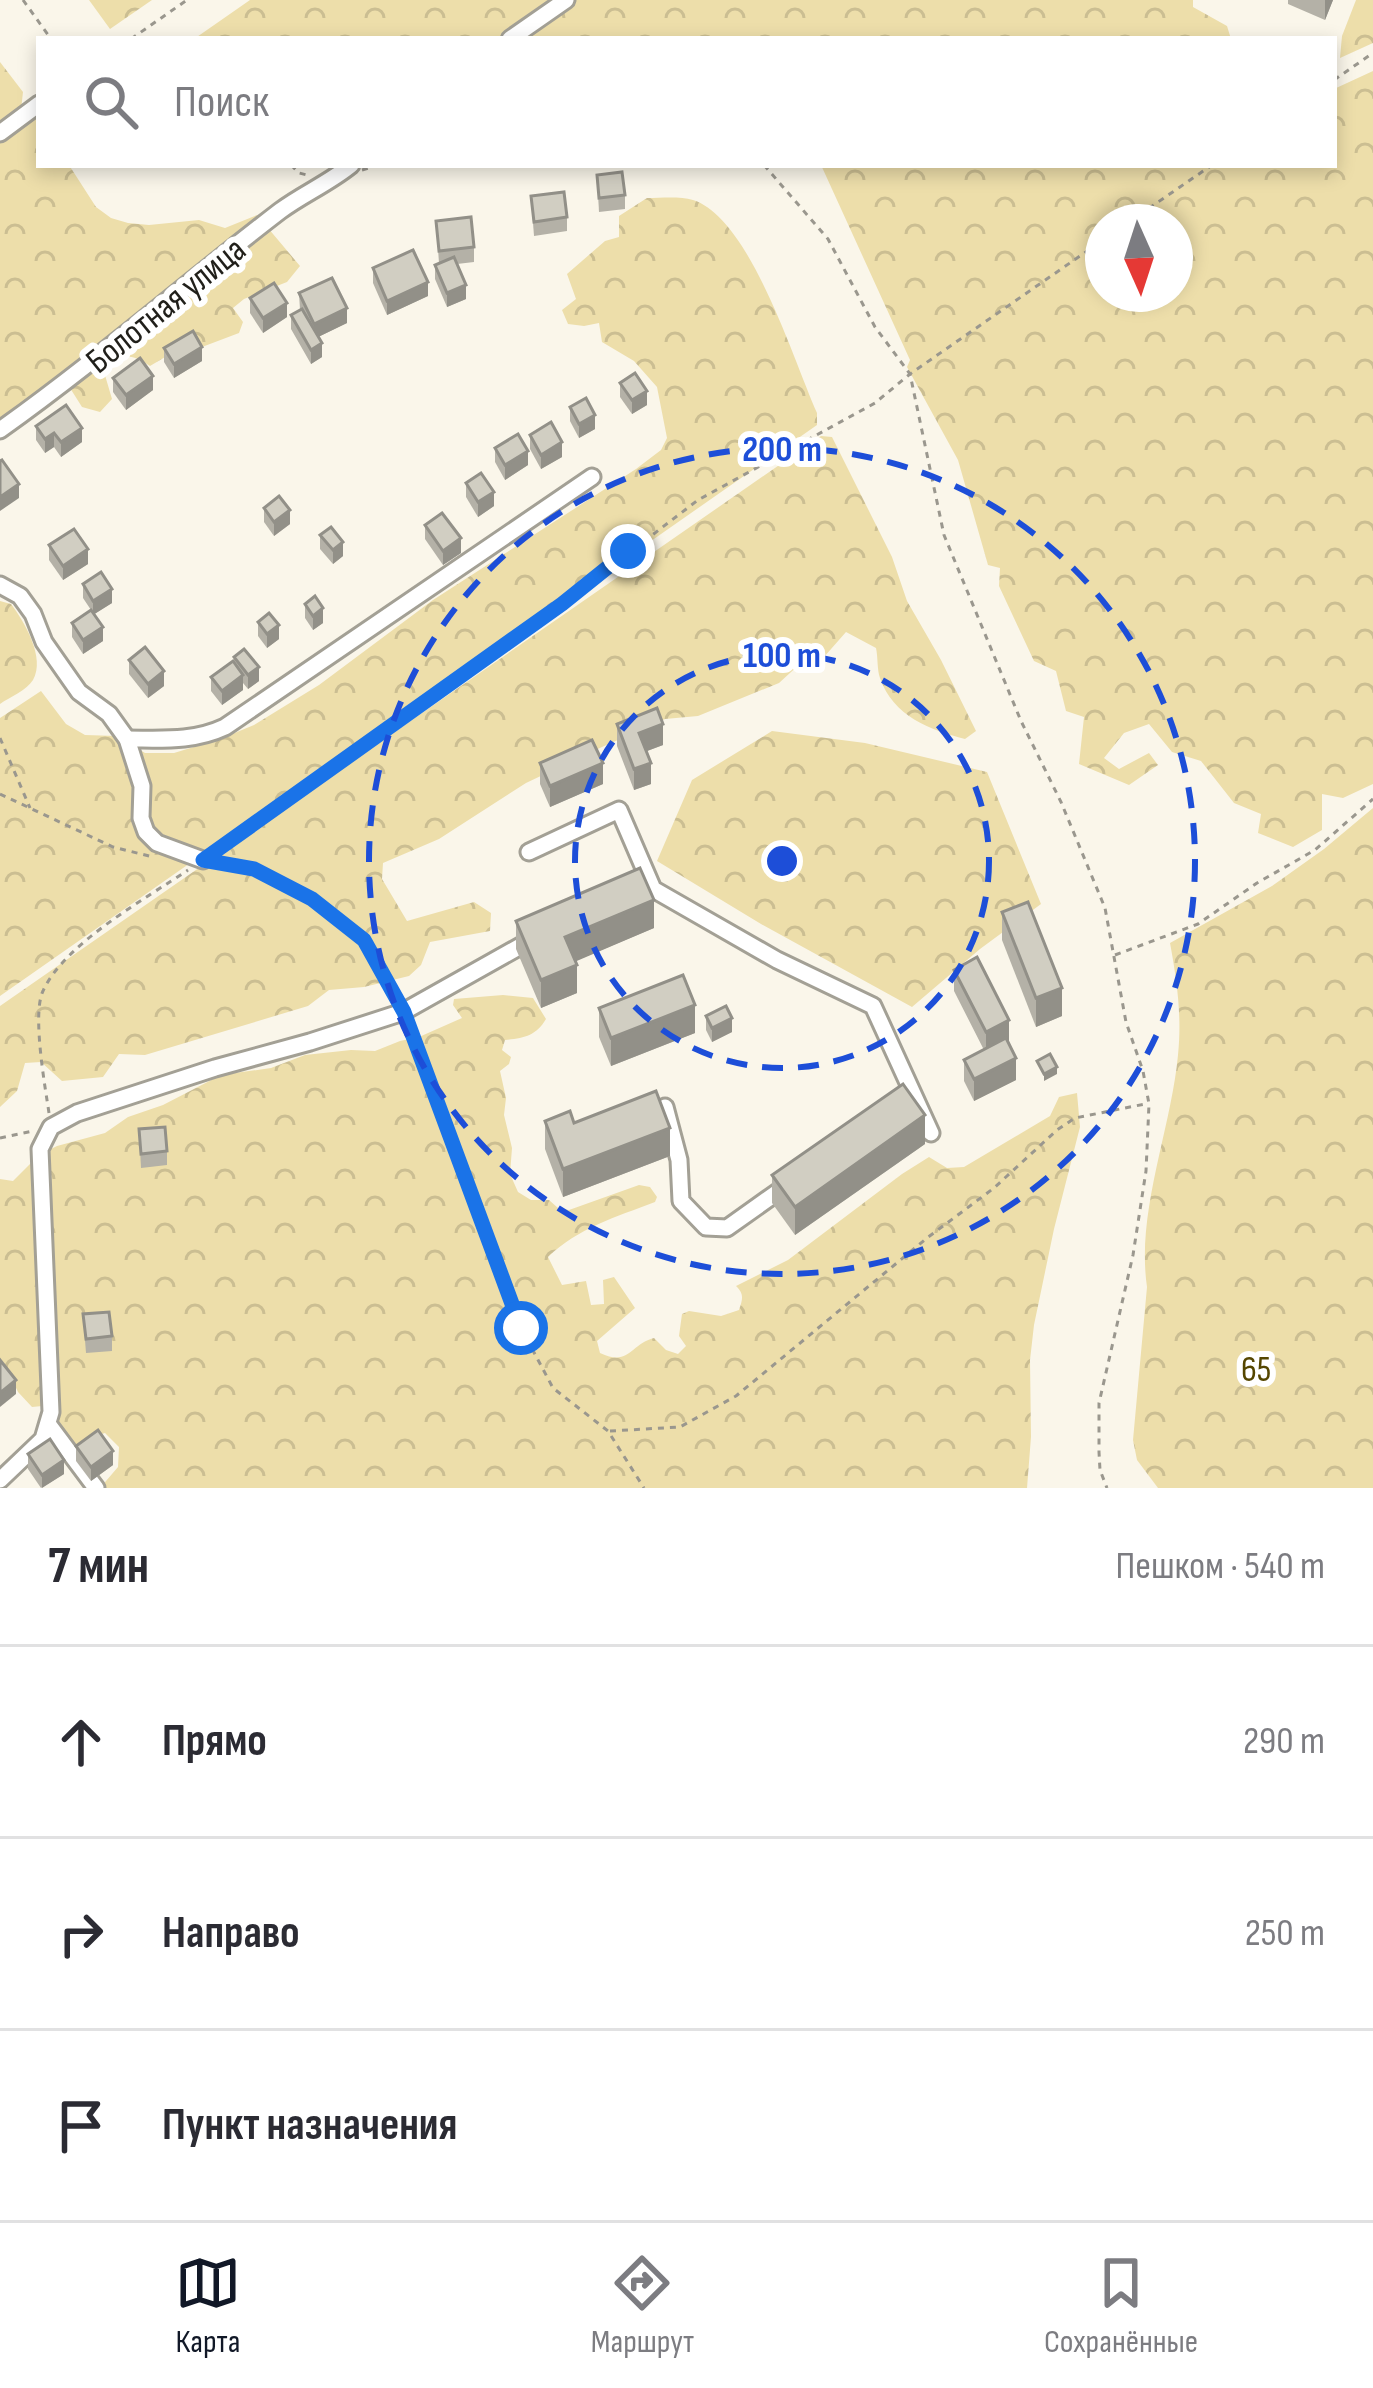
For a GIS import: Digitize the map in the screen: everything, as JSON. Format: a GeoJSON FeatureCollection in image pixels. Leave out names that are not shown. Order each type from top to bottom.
{"type":"FeatureCollection","features":[{"type":"Feature","properties":{"kind":"street"},"geometry":{"type":"LineString","coordinates":[[514,36],[566,0]]}},
{"type":"Feature","properties":{"kind":"street"},"geometry":{"type":"LineString","coordinates":[[0,133],[36,106]]}},
{"type":"Feature","properties":{"kind":"street","name":"Болотная улица"},"geometry":{"type":"LineString","coordinates":[[0,430],[70,381],[286,207],[346,168]]}},
{"type":"Feature","properties":{"kind":"street"},"geometry":{"type":"LineString","coordinates":[[127,739],[203,737],[225,727],[592,477]]}},
{"type":"Feature","properties":{"kind":"street"},"geometry":{"type":"LineString","coordinates":[[0,585],[20,596],[44,642],[80,692],[109,714],[127,739],[142,786],[141,818],[146,832],[157,842],[203,860]]}},
{"type":"Feature","properties":{"kind":"street"},"geometry":{"type":"LineString","coordinates":[[529,852],[619,809],[653,889],[777,960],[873,1006],[931,1133]]}},
{"type":"Feature","properties":{"kind":"street"},"geometry":{"type":"LineString","coordinates":[[632,898],[653,889]]}},
{"type":"Feature","properties":{"kind":"street"},"geometry":{"type":"LineString","coordinates":[[0,1480],[35,1448],[49,1424],[52,1396],[40,1149],[49,1129],[77,1113],[152,1087],[404,1012],[545,934]]}},
{"type":"Feature","properties":{"kind":"street"},"geometry":{"type":"LineString","coordinates":[[895,1108],[913,1095]]}},
{"type":"Feature","properties":{"kind":"street"},"geometry":{"type":"LineString","coordinates":[[664,1107],[679,1160],[681,1201],[706,1227],[727,1228],[801,1175]]}},
{"type":"Feature","properties":{"kind":"street"},"geometry":{"type":"LineString","coordinates":[[49,1424],[96,1488]]}},
{"type":"Feature","properties":{"kind":"path"},"geometry":{"type":"LineString","coordinates":[[23,0],[49,36]]}},
{"type":"Feature","properties":{"kind":"path"},"geometry":{"type":"LineString","coordinates":[[135,36],[187,0]]}},
{"type":"Feature","properties":{"kind":"path"},"geometry":{"type":"LineString","coordinates":[[1337,78],[1373,53]]}},
{"type":"Feature","properties":{"kind":"path"},"geometry":{"type":"LineString","coordinates":[[767,168],[829,239],[875,327],[910,374],[944,535],[1105,908],[1126,1022],[1149,1104],[1146,1171],[1133,1255],[1099,1403],[1100,1470],[1107,1488]]}},
{"type":"Feature","properties":{"kind":"path"},"geometry":{"type":"LineString","coordinates":[[1155,204],[1208,168]]}},
{"type":"Feature","properties":{"kind":"path"},"geometry":{"type":"LineString","coordinates":[[0,1138],[49,1129],[39,1025],[41,994],[62,963],[104,927],[562,604],[698,500],[875,404],[910,374],[1085,252]]}},
{"type":"Feature","properties":{"kind":"path"},"geometry":{"type":"LineString","coordinates":[[0,738],[30,808]]}},
{"type":"Feature","properties":{"kind":"path"},"geometry":{"type":"LineString","coordinates":[[0,794],[113,847],[160,858]]}},
{"type":"Feature","properties":{"kind":"path"},"geometry":{"type":"LineString","coordinates":[[1113,956],[1198,924],[1315,850],[1373,799]]}},
{"type":"Feature","properties":{"kind":"path"},"geometry":{"type":"LineString","coordinates":[[203,860],[254,869],[312,899],[364,940],[404,1012],[521,1328],[553,1388],[608,1431],[644,1488]]}},
{"type":"Feature","properties":{"kind":"path"},"geometry":{"type":"LineString","coordinates":[[608,1431],[680,1427],[736,1396],[994,1188],[1057,1130],[1075,1118],[1149,1104]]}},
{"type":"Feature","properties":{"kind":"green space"},"geometry":{"type":"Polygon","coordinates":[[[89,0],[152,0],[110,29],[89,0]]]}},
{"type":"Feature","properties":{"kind":"green space"},"geometry":{"type":"Polygon","coordinates":[[[250,0],[1193,0],[1193,7],[1227,26],[1230,36],[198,36],[250,0]]]}},
{"type":"Feature","properties":{"kind":"green space"},"geometry":{"type":"Polygon","coordinates":[[[1356,0],[1373,0],[1373,43],[1340,58],[1342,36],[1356,0]]]}},
{"type":"Feature","properties":{"kind":"green space"},"geometry":{"type":"Polygon","coordinates":[[[0,62],[23,92],[21,110],[0,125],[0,62]]]}},
{"type":"Feature","properties":{"kind":"green space"},"geometry":{"type":"Polygon","coordinates":[[[1373,71],[1373,784],[1343,798],[1322,794],[1322,830],[1293,847],[1258,833],[1261,814],[1234,803],[1201,761],[1172,752],[1149,724],[1124,733],[1104,758],[1119,769],[1149,753],[1158,765],[1129,785],[1079,764],[1084,717],[1066,711],[1056,671],[1034,661],[999,586],[1000,568],[988,565],[958,460],[907,367],[910,360],[822,168],[1337,168],[1337,88],[1373,71]]]}},
{"type":"Feature","properties":{"kind":"green space"},"geometry":{"type":"Polygon","coordinates":[[[36,114],[36,168],[71,168],[96,207],[111,218],[149,225],[199,220],[225,228],[257,215],[300,266],[287,282],[233,308],[243,322],[239,333],[202,347],[192,341],[150,366],[126,356],[102,365],[112,399],[100,412],[82,407],[70,388],[38,391],[0,419],[0,139],[36,114]]]}},
{"type":"Feature","properties":{"kind":"green space"},"geometry":{"type":"Polygon","coordinates":[[[647,198],[693,200],[714,212],[733,233],[782,327],[817,413],[817,425],[0,996],[0,718],[41,691],[66,724],[85,735],[117,736],[145,753],[174,753],[220,739],[254,725],[319,685],[433,600],[661,450],[667,438],[657,387],[634,361],[602,342],[599,323],[568,324],[562,310],[576,299],[567,274],[605,241],[619,237],[619,216],[647,198]]]}},
{"type":"Feature","properties":{"kind":"green space"},"geometry":{"type":"Polygon","coordinates":[[[821,436],[832,437],[892,557],[907,601],[976,731],[965,739],[926,726],[903,712],[880,678],[876,648],[846,632],[824,657],[802,662],[779,683],[698,716],[665,719],[602,747],[526,783],[439,839],[383,863],[382,879],[407,921],[474,902],[491,913],[490,931],[430,942],[421,965],[409,976],[329,990],[308,1006],[145,1055],[119,1054],[103,1077],[62,1081],[41,1062],[25,1063],[17,1091],[0,1107],[0,1006],[821,436]]]}},
{"type":"Feature","properties":{"kind":"green space"},"geometry":{"type":"Polygon","coordinates":[[[0,601],[11,604],[22,620],[37,661],[30,684],[0,704],[0,601]]]}},
{"type":"Feature","properties":{"kind":"green space"},"geometry":{"type":"Polygon","coordinates":[[[772,731],[865,743],[987,772],[1041,904],[912,1007],[657,861],[692,780],[772,731]]]}},
{"type":"Feature","properties":{"kind":"green space","name":"65"},"geometry":{"type":"Polygon","coordinates":[[[1373,808],[1373,1488],[1158,1488],[1137,1460],[1133,1440],[1147,1287],[1146,1230],[1179,1041],[1170,943],[1272,886],[1373,808]]]}},
{"type":"Feature","properties":{"kind":"green space"},"geometry":{"type":"Polygon","coordinates":[[[533,998],[546,1019],[529,1035],[505,1040],[502,1050],[511,1057],[500,1071],[512,1148],[510,1174],[518,1192],[569,1210],[639,1185],[650,1187],[657,1197],[655,1202],[585,1231],[548,1257],[562,1285],[586,1281],[591,1305],[604,1304],[603,1280],[614,1277],[635,1308],[597,1341],[600,1353],[610,1357],[624,1356],[654,1338],[678,1354],[686,1346],[679,1336],[682,1314],[721,1316],[739,1310],[742,1296],[736,1286],[788,1260],[902,1174],[929,1157],[947,1168],[964,1167],[1050,1116],[1059,1097],[1077,1093],[1080,1127],[1034,1325],[1027,1488],[100,1488],[118,1467],[119,1447],[105,1433],[79,1447],[65,1433],[54,1433],[53,1405],[32,1407],[0,1361],[0,1179],[13,1181],[39,1155],[105,1133],[128,1117],[221,1075],[271,1068],[305,1055],[375,1051],[462,1018],[454,999],[533,998]]]}},
{"type":"Feature","properties":{"kind":"building"},"geometry":{"type":"Polygon","coordinates":[[[622,172],[625,195],[599,198],[597,175],[622,172]]]}},
{"type":"Feature","properties":{"kind":"building"},"geometry":{"type":"Polygon","coordinates":[[[564,192],[567,217],[534,222],[531,196],[564,192]]]}},
{"type":"Feature","properties":{"kind":"building"},"geometry":{"type":"Polygon","coordinates":[[[471,217],[474,247],[439,251],[436,221],[471,217]]]}},
{"type":"Feature","properties":{"kind":"building"},"geometry":{"type":"Polygon","coordinates":[[[413,250],[428,282],[387,301],[373,268],[413,250]]]}},
{"type":"Feature","properties":{"kind":"building"},"geometry":{"type":"Polygon","coordinates":[[[454,257],[466,285],[447,293],[435,265],[454,257]]]}},
{"type":"Feature","properties":{"kind":"building"},"geometry":{"type":"Polygon","coordinates":[[[332,278],[347,308],[314,324],[299,293],[332,278]]]}},
{"type":"Feature","properties":{"kind":"building"},"geometry":{"type":"Polygon","coordinates":[[[274,283],[287,303],[263,318],[250,298],[274,283]]]}},
{"type":"Feature","properties":{"kind":"building"},"geometry":{"type":"Polygon","coordinates":[[[302,309],[322,343],[311,350],[291,315],[302,309]]]}},
{"type":"Feature","properties":{"kind":"building"},"geometry":{"type":"Polygon","coordinates":[[[193,331],[202,347],[174,364],[164,348],[193,331]]]}},
{"type":"Feature","properties":{"kind":"building"},"geometry":{"type":"Polygon","coordinates":[[[140,358],[153,376],[126,395],[113,378],[140,358]]]}},
{"type":"Feature","properties":{"kind":"building"},"geometry":{"type":"Polygon","coordinates":[[[635,373],[647,391],[632,400],[620,383],[635,373]]]}},
{"type":"Feature","properties":{"kind":"building"},"geometry":{"type":"Polygon","coordinates":[[[586,398],[595,415],[579,424],[570,407],[586,398]]]}},
{"type":"Feature","properties":{"kind":"building"},"geometry":{"type":"Polygon","coordinates":[[[66,405],[82,428],[61,442],[54,433],[45,439],[36,426],[66,405]]]}},
{"type":"Feature","properties":{"kind":"building"},"geometry":{"type":"Polygon","coordinates":[[[551,422],[562,442],[541,455],[530,435],[551,422]]]}},
{"type":"Feature","properties":{"kind":"building"},"geometry":{"type":"Polygon","coordinates":[[[518,434],[528,451],[505,465],[495,448],[518,434]]]}},
{"type":"Feature","properties":{"kind":"building"},"geometry":{"type":"Polygon","coordinates":[[[0,461],[19,484],[0,497],[0,461]]]}},
{"type":"Feature","properties":{"kind":"building"},"geometry":{"type":"Polygon","coordinates":[[[481,473],[494,492],[478,502],[466,483],[481,473]]]}},
{"type":"Feature","properties":{"kind":"building"},"geometry":{"type":"Polygon","coordinates":[[[279,496],[290,510],[274,522],[264,508],[279,496]]]}},
{"type":"Feature","properties":{"kind":"building"},"geometry":{"type":"Polygon","coordinates":[[[442,513],[461,538],[443,551],[425,525],[442,513]]]}},
{"type":"Feature","properties":{"kind":"building"},"geometry":{"type":"Polygon","coordinates":[[[331,527],[343,542],[333,550],[320,535],[331,527]]]}},
{"type":"Feature","properties":{"kind":"building"},"geometry":{"type":"Polygon","coordinates":[[[74,529],[88,549],[63,566],[49,545],[74,529]]]}},
{"type":"Feature","properties":{"kind":"building"},"geometry":{"type":"Polygon","coordinates":[[[101,572],[112,589],[93,601],[83,584],[101,572]]]}},
{"type":"Feature","properties":{"kind":"building"},"geometry":{"type":"Polygon","coordinates":[[[315,596],[323,608],[313,616],[305,604],[315,596]]]}},
{"type":"Feature","properties":{"kind":"building"},"geometry":{"type":"Polygon","coordinates":[[[91,610],[103,627],[83,640],[72,623],[91,610]]]}},
{"type":"Feature","properties":{"kind":"building"},"geometry":{"type":"Polygon","coordinates":[[[269,613],[279,625],[267,634],[258,622],[269,613]]]}},
{"type":"Feature","properties":{"kind":"building"},"geometry":{"type":"Polygon","coordinates":[[[145,647],[164,671],[148,684],[129,660],[145,647]]]}},
{"type":"Feature","properties":{"kind":"building"},"geometry":{"type":"Polygon","coordinates":[[[244,649],[259,667],[248,675],[234,657],[244,649]]]}},
{"type":"Feature","properties":{"kind":"building"},"geometry":{"type":"Polygon","coordinates":[[[233,661],[243,675],[222,691],[211,677],[233,661]]]}},
{"type":"Feature","properties":{"kind":"building"},"geometry":{"type":"Polygon","coordinates":[[[657,708],[663,724],[639,733],[651,763],[634,769],[617,724],[657,708]]]}},
{"type":"Feature","properties":{"kind":"building"},"geometry":{"type":"Polygon","coordinates":[[[592,740],[603,763],[550,786],[540,763],[592,740]]]}},
{"type":"Feature","properties":{"kind":"building"},"geometry":{"type":"Polygon","coordinates":[[[640,868],[654,900],[565,937],[577,965],[541,980],[516,921],[640,868]]]}},
{"type":"Feature","properties":{"kind":"building"},"geometry":{"type":"Polygon","coordinates":[[[1028,902],[1062,988],[1036,998],[1002,912],[1028,902]]]}},
{"type":"Feature","properties":{"kind":"building"},"geometry":{"type":"Polygon","coordinates":[[[977,957],[1009,1020],[986,1032],[954,970],[977,957]]]}},
{"type":"Feature","properties":{"kind":"building"},"geometry":{"type":"Polygon","coordinates":[[[683,975],[695,1005],[611,1038],[599,1008],[683,975]]]}},
{"type":"Feature","properties":{"kind":"building"},"geometry":{"type":"Polygon","coordinates":[[[726,1006],[732,1018],[712,1028],[706,1016],[726,1006]]]}},
{"type":"Feature","properties":{"kind":"building"},"geometry":{"type":"Polygon","coordinates":[[[1006,1038],[1016,1058],[974,1079],[964,1060],[1006,1038]]]}},
{"type":"Feature","properties":{"kind":"building"},"geometry":{"type":"Polygon","coordinates":[[[1050,1054],[1057,1067],[1044,1074],[1037,1061],[1050,1054]]]}},
{"type":"Feature","properties":{"kind":"building"},"geometry":{"type":"Polygon","coordinates":[[[903,1084],[925,1115],[795,1207],[772,1175],[903,1084]]]}},
{"type":"Feature","properties":{"kind":"building"},"geometry":{"type":"Polygon","coordinates":[[[656,1091],[670,1128],[563,1169],[545,1121],[570,1111],[574,1123],[656,1091]]]}},
{"type":"Feature","properties":{"kind":"building"},"geometry":{"type":"Polygon","coordinates":[[[165,1127],[167,1151],[141,1154],[139,1129],[165,1127]]]}},
{"type":"Feature","properties":{"kind":"building"},"geometry":{"type":"Polygon","coordinates":[[[109,1312],[112,1336],[86,1339],[83,1314],[109,1312]]]}},
{"type":"Feature","properties":{"kind":"building"},"geometry":{"type":"Polygon","coordinates":[[[0,1360],[16,1380],[0,1393],[0,1360]]]}},
{"type":"Feature","properties":{"kind":"building"},"geometry":{"type":"Polygon","coordinates":[[[98,1430],[113,1451],[91,1467],[76,1446],[98,1430]]]}},
{"type":"Feature","properties":{"kind":"building"},"geometry":{"type":"Polygon","coordinates":[[[50,1439],[64,1460],[42,1475],[28,1454],[50,1439]]]}},
{"type":"Feature","properties":{"kind":"route"},"geometry":{"type":"LineString","coordinates":[[521,1328],[404,1012],[364,940],[312,899],[254,869],[203,860],[562,604],[628,551]]}}]}
